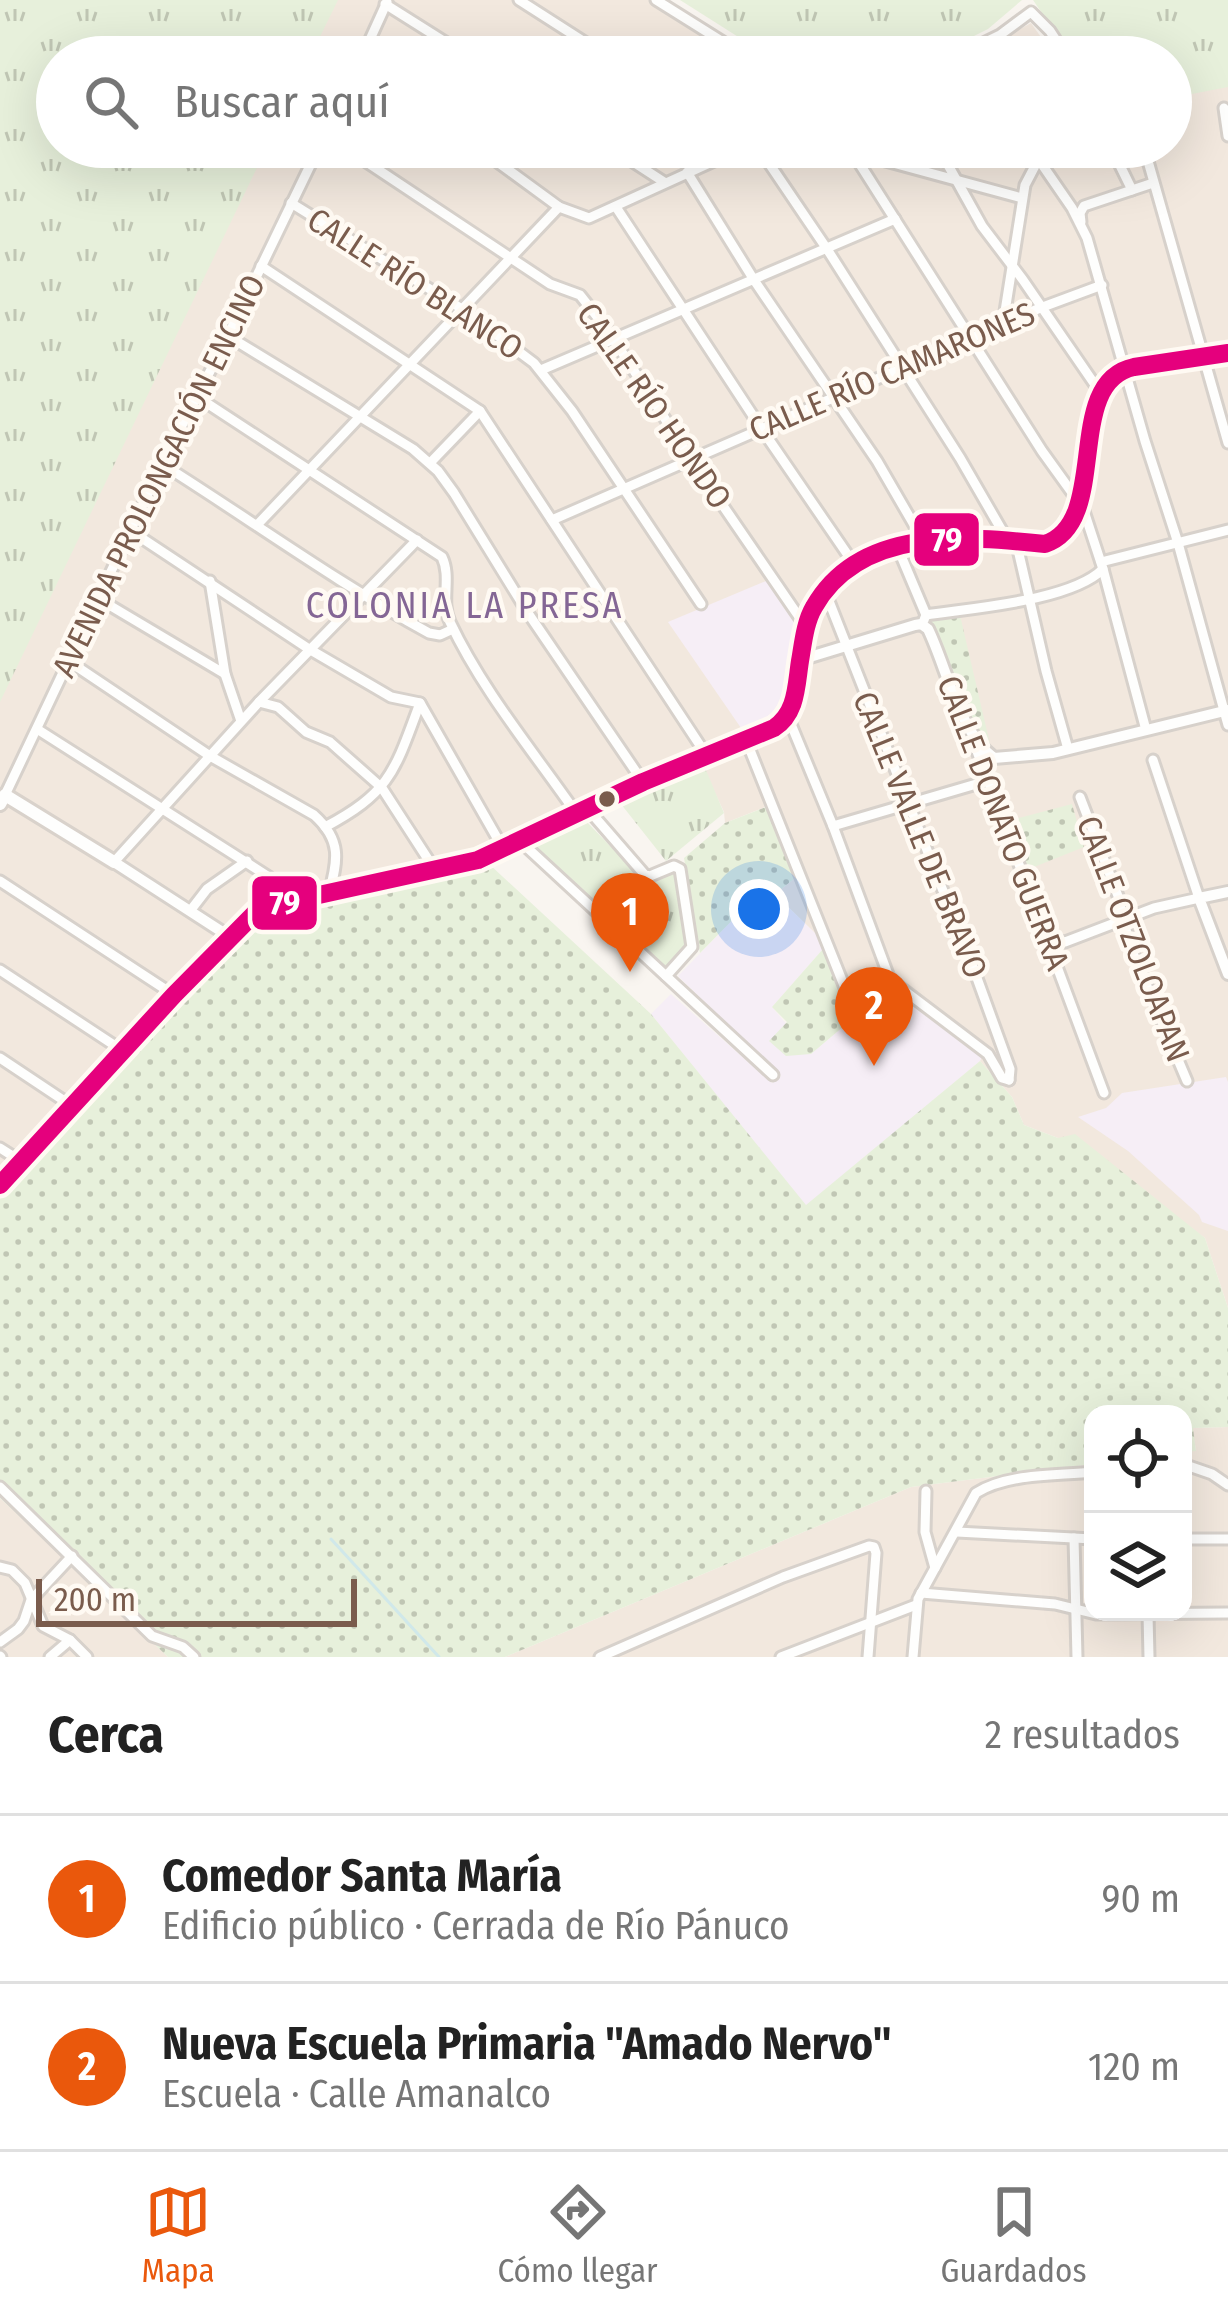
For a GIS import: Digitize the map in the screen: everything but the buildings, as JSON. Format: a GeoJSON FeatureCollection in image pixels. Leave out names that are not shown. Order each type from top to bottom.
{"type":"FeatureCollection","features":[{"type":"Feature","properties":{"kind":"main road"},"geometry":{"type":"LineString","coordinates":[[3,800],[114,862]]}},
{"type":"Feature","properties":{"kind":"street"},"geometry":{"type":"LineString","coordinates":[[519,0],[575,36]]}},
{"type":"Feature","properties":{"kind":"street"},"geometry":{"type":"LineString","coordinates":[[656,0],[713,36]]}},
{"type":"Feature","properties":{"kind":"street"},"geometry":{"type":"LineString","coordinates":[[371,36],[386,2],[437,36]]}},
{"type":"Feature","properties":{"kind":"street"},"geometry":{"type":"LineString","coordinates":[[999,36],[1032,12],[1051,36]]}},
{"type":"Feature","properties":{"kind":"street"},"geometry":{"type":"LineString","coordinates":[[1224,108],[1228,136]]}},
{"type":"Feature","properties":{"kind":"street","name":"AVENIDA PROLONGACIÓN ENCINO"},"geometry":{"type":"LineString","coordinates":[[3,800],[308,168]]}},
{"type":"Feature","properties":{"kind":"street","name":"CALLE RÍO HONDO"},"geometry":{"type":"LineString","coordinates":[[376,168],[550,284],[580,295],[806,627]]}},
{"type":"Feature","properties":{"kind":"street"},"geometry":{"type":"LineString","coordinates":[[506,168],[559,207],[589,218],[696,168]]}},
{"type":"Feature","properties":{"kind":"street"},"geometry":{"type":"LineString","coordinates":[[642,168],[664,182]]}},
{"type":"Feature","properties":{"kind":"street"},"geometry":{"type":"LineString","coordinates":[[772,168],[1012,541],[1068,749]]}},
{"type":"Feature","properties":{"kind":"street"},"geometry":{"type":"LineString","coordinates":[[862,168],[1087,516],[1146,730]]}},
{"type":"Feature","properties":{"kind":"street"},"geometry":{"type":"LineString","coordinates":[[910,168],[1022,198]]}},
{"type":"Feature","properties":{"kind":"street"},"geometry":{"type":"LineString","coordinates":[[950,168],[982,226],[1102,395]]}},
{"type":"Feature","properties":{"kind":"street"},"geometry":{"type":"LineString","coordinates":[[1003,324],[1022,198],[1034,168]]}},
{"type":"Feature","properties":{"kind":"street"},"geometry":{"type":"LineString","coordinates":[[1045,168],[1082,227]]}},
{"type":"Feature","properties":{"kind":"street"},"geometry":{"type":"LineString","coordinates":[[1121,168],[1132,190]]}},
{"type":"Feature","properties":{"kind":"street"},"geometry":{"type":"LineString","coordinates":[[1149,168],[1228,443]]}},
{"type":"Feature","properties":{"kind":"street"},"geometry":{"type":"LineString","coordinates":[[687,172],[877,460],[921,540]]}},
{"type":"Feature","properties":{"kind":"street"},"geometry":{"type":"LineString","coordinates":[[1153,183],[1084,206],[1080,213],[1228,725]]}},
{"type":"Feature","properties":{"kind":"street","name":"CALLE RÍO BLANCO"},"geometry":{"type":"LineString","coordinates":[[291,203],[462,309],[541,370],[701,604]]}},
{"type":"Feature","properties":{"kind":"street"},"geometry":{"type":"LineString","coordinates":[[258,524],[559,207]]}},
{"type":"Feature","properties":{"kind":"street"},"geometry":{"type":"LineString","coordinates":[[616,207],[854,564]]}},
{"type":"Feature","properties":{"kind":"street"},"geometry":{"type":"LineString","coordinates":[[541,370],[895,219]]}},
{"type":"Feature","properties":{"kind":"street"},"geometry":{"type":"LineString","coordinates":[[261,266],[481,411],[707,756]]}},
{"type":"Feature","properties":{"kind":"street","name":"CALLE RÍO CAMARONES"},"geometry":{"type":"LineString","coordinates":[[552,520],[1102,285]]}},
{"type":"Feature","properties":{"kind":"street"},"geometry":{"type":"LineString","coordinates":[[228,335],[430,463],[643,782]]}},
{"type":"Feature","properties":{"kind":"street"},"geometry":{"type":"LineString","coordinates":[[990,780],[833,826],[790,712],[812,609],[854,564],[898,546],[921,540],[1045,544],[1062,536],[1074,521],[1094,417],[1114,376],[1124,369],[1228,353]]}},
{"type":"Feature","properties":{"kind":"street"},"geometry":{"type":"LineString","coordinates":[[196,396],[445,561],[445,607],[453,629],[485,683],[581,810],[645,875],[674,866],[680,869],[692,947],[666,976]]}},
{"type":"Feature","properties":{"kind":"street"},"geometry":{"type":"LineString","coordinates":[[430,463],[481,411]]}},
{"type":"Feature","properties":{"kind":"street"},"geometry":{"type":"LineString","coordinates":[[162,464],[361,596],[429,633],[440,635],[453,629]]}},
{"type":"Feature","properties":{"kind":"street"},"geometry":{"type":"LineString","coordinates":[[800,660],[923,620],[1029,599],[1092,577],[1102,565],[1228,530]]}},
{"type":"Feature","properties":{"kind":"street"},"geometry":{"type":"LineString","coordinates":[[131,531],[309,649],[391,697],[420,704],[504,850]]}},
{"type":"Feature","properties":{"kind":"street"},"geometry":{"type":"LineString","coordinates":[[230,937],[114,862],[241,721],[417,540]]}},
{"type":"Feature","properties":{"kind":"street","name":"CALLE DONATO GUERRA"},"geometry":{"type":"LineString","coordinates":[[902,558],[1105,1093]]}},
{"type":"Feature","properties":{"kind":"street"},"geometry":{"type":"LineString","coordinates":[[210,581],[225,674],[241,721]]}},
{"type":"Feature","properties":{"kind":"street","name":"CALLE VALLE DE BRAVO"},"geometry":{"type":"LineString","coordinates":[[825,591],[996,1029],[1009,1080],[1002,1078],[988,1054],[890,976],[833,826]]}},
{"type":"Feature","properties":{"kind":"street"},"geometry":{"type":"LineString","coordinates":[[99,599],[225,674]]}},
{"type":"Feature","properties":{"kind":"street"},"geometry":{"type":"LineString","coordinates":[[70,662],[210,756],[314,815],[326,827],[338,858],[329,892]]}},
{"type":"Feature","properties":{"kind":"street"},"geometry":{"type":"LineString","coordinates":[[259,702],[278,707],[306,732],[329,742],[382,788],[435,870]]}},
{"type":"Feature","properties":{"kind":"street"},"geometry":{"type":"LineString","coordinates":[[326,827],[382,788],[420,704]]}},
{"type":"Feature","properties":{"kind":"street"},"geometry":{"type":"LineString","coordinates":[[968,727],[994,758],[1031,757],[1226,711]]}},
{"type":"Feature","properties":{"kind":"street"},"geometry":{"type":"LineString","coordinates":[[0,1185],[174,995],[263,908],[478,860],[643,782],[774,728],[790,712]]}},
{"type":"Feature","properties":{"kind":"street"},"geometry":{"type":"LineString","coordinates":[[37,729],[268,877]]}},
{"type":"Feature","properties":{"kind":"street"},"geometry":{"type":"LineString","coordinates":[[746,740],[844,988]]}},
{"type":"Feature","properties":{"kind":"street"},"geometry":{"type":"LineString","coordinates":[[1154,760],[1228,974]]}},
{"type":"Feature","properties":{"kind":"street","name":"CALLE OTZOLOAPAN"},"geometry":{"type":"LineString","coordinates":[[1080,797],[1118,896],[1130,946],[1187,1081]]}},
{"type":"Feature","properties":{"kind":"street"},"geometry":{"type":"LineString","coordinates":[[520,842],[773,1075]]}},
{"type":"Feature","properties":{"kind":"street"},"geometry":{"type":"LineString","coordinates":[[190,911],[207,890],[247,861]]}},
{"type":"Feature","properties":{"kind":"street"},"geometry":{"type":"LineString","coordinates":[[0,881],[174,995]]}},
{"type":"Feature","properties":{"kind":"street"},"geometry":{"type":"LineString","coordinates":[[1047,939],[1065,942],[1172,903],[1228,892]]}},
{"type":"Feature","properties":{"kind":"street"},"geometry":{"type":"LineString","coordinates":[[0,970],[123,1051]]}},
{"type":"Feature","properties":{"kind":"street"},"geometry":{"type":"LineString","coordinates":[[0,1058],[72,1106]]}},
{"type":"Feature","properties":{"kind":"street"},"geometry":{"type":"LineString","coordinates":[[0,1148],[22,1162]]}},
{"type":"Feature","properties":{"kind":"street"},"geometry":{"type":"LineString","coordinates":[[1192,1467],[1228,1485]]}},
{"type":"Feature","properties":{"kind":"street"},"geometry":{"type":"LineString","coordinates":[[913,1657],[921,1593],[973,1498],[981,1490],[1012,1480],[1084,1473]]}},
{"type":"Feature","properties":{"kind":"street"},"geometry":{"type":"LineString","coordinates":[[0,1486],[152,1636],[183,1647],[194,1657]]}},
{"type":"Feature","properties":{"kind":"street"},"geometry":{"type":"LineString","coordinates":[[926,1491],[925,1532],[934,1568]]}},
{"type":"Feature","properties":{"kind":"street"},"geometry":{"type":"LineString","coordinates":[[957,1532],[1084,1539]]}},
{"type":"Feature","properties":{"kind":"street"},"geometry":{"type":"LineString","coordinates":[[1074,1538],[1078,1657]]}},
{"type":"Feature","properties":{"kind":"street"},"geometry":{"type":"LineString","coordinates":[[1192,1539],[1228,1539]]}},
{"type":"Feature","properties":{"kind":"street"},"geometry":{"type":"LineString","coordinates":[[600,1657],[783,1576],[869,1546],[877,1553],[868,1657]]}},
{"type":"Feature","properties":{"kind":"street"},"geometry":{"type":"LineString","coordinates":[[0,1642],[24,1621],[31,1600],[72,1556]]}},
{"type":"Feature","properties":{"kind":"street"},"geometry":{"type":"LineString","coordinates":[[0,1567],[19,1575],[43,1626],[70,1640],[87,1657]]}},
{"type":"Feature","properties":{"kind":"street"},"geometry":{"type":"LineString","coordinates":[[921,1593],[1084,1610]]}},
{"type":"Feature","properties":{"kind":"street"},"geometry":{"type":"LineString","coordinates":[[782,1657],[917,1605]]}},
{"type":"Feature","properties":{"kind":"street"},"geometry":{"type":"LineString","coordinates":[[1192,1613],[1228,1612]]}},
{"type":"Feature","properties":{"kind":"street"},"geometry":{"type":"LineString","coordinates":[[1148,1621],[1149,1657]]}},
{"type":"Feature","properties":{"kind":"street"},"geometry":{"type":"LineString","coordinates":[[50,1657],[70,1640]]}},
{"type":"Feature","properties":{"kind":"shaded area"},"geometry":{"type":"Polygon","coordinates":[[[330,0],[658,0],[707,36],[313,36],[330,0]]]}},
{"type":"Feature","properties":{"kind":"shaded area"},"geometry":{"type":"Polygon","coordinates":[[[1031,23],[1040,36],[1008,36],[1031,23]]]}},
{"type":"Feature","properties":{"kind":"shaded area","name":"COLONIA LA PRESA"},"geometry":{"type":"Polygon","coordinates":[[[1228,85],[1228,1308],[1205,1238],[1058,1138],[1024,1125],[1012,1097],[980,1061],[982,1055],[876,978],[839,994],[818,936],[775,894],[794,879],[765,807],[725,823],[695,750],[473,852],[252,900],[0,1167],[0,694],[249,168],[1192,168],[1192,91],[1228,85]]]}},
{"type":"Feature","properties":{"kind":"shaded area"},"geometry":{"type":"Polygon","coordinates":[[[766,581],[795,623],[780,708],[771,717],[741,728],[668,622],[766,581]]]}},
{"type":"Feature","properties":{"kind":"shaded area"},"geometry":{"type":"Polygon","coordinates":[[[766,886],[818,936],[823,949],[772,1007],[811,1054],[851,1020],[895,994],[982,1056],[806,1206],[651,1014],[671,994],[772,1083],[781,1076],[678,976],[766,886]]]}},
{"type":"Feature","properties":{"kind":"shaded area"},"geometry":{"type":"Polygon","coordinates":[[[1226,1077],[1228,1231],[1202,1222],[1128,1151],[1078,1117],[1106,1108],[1122,1093],[1226,1077]]]}},
{"type":"Feature","properties":{"kind":"shaded area"},"geometry":{"type":"Polygon","coordinates":[[[1228,1427],[1228,1657],[505,1657],[911,1487],[1084,1465],[1084,1621],[1192,1621],[1192,1451],[1196,1450],[1192,1428],[1228,1427]]]}},
{"type":"Feature","properties":{"kind":"shaded area"},"geometry":{"type":"Polygon","coordinates":[[[0,1498],[168,1657],[0,1657],[0,1498]]]}},
{"type":"Feature","properties":{"kind":"green space"},"geometry":{"type":"Polygon","coordinates":[[[0,0],[338,0],[320,36],[36,36],[36,168],[257,168],[0,702],[0,0]]]}},
{"type":"Feature","properties":{"kind":"green space"},"geometry":{"type":"Polygon","coordinates":[[[680,0],[1022,0],[974,36],[737,36],[680,0]]]}},
{"type":"Feature","properties":{"kind":"green space"},"geometry":{"type":"Polygon","coordinates":[[[1033,0],[1228,0],[1228,87],[1192,94],[1192,36],[1058,36],[1033,0]]]}},
{"type":"Feature","properties":{"kind":"green space"},"geometry":{"type":"Polygon","coordinates":[[[959,611],[990,744],[965,716],[921,613],[959,611]]]}},
{"type":"Feature","properties":{"kind":"green space"},"geometry":{"type":"Polygon","coordinates":[[[703,763],[724,813],[666,861],[617,799],[703,763]]]}},
{"type":"Feature","properties":{"kind":"green space"},"geometry":{"type":"Polygon","coordinates":[[[1072,804],[1084,847],[1024,871],[1011,820],[1072,804]]]}},
{"type":"Feature","properties":{"kind":"green space"},"geometry":{"type":"Polygon","coordinates":[[[766,807],[794,879],[775,894],[766,886],[700,953],[684,858],[725,823],[766,807]]]}},
{"type":"Feature","properties":{"kind":"green space"},"geometry":{"type":"Polygon","coordinates":[[[585,820],[644,881],[675,868],[686,948],[663,973],[532,847],[585,820]]]}},
{"type":"Feature","properties":{"kind":"green space"},"geometry":{"type":"Polygon","coordinates":[[[488,863],[651,1014],[806,1205],[980,1061],[1012,1097],[1024,1125],[1058,1138],[1075,1134],[1205,1238],[1228,1308],[1228,1427],[1193,1428],[1196,1451],[1192,1451],[1192,1405],[1084,1405],[1084,1465],[911,1487],[505,1657],[168,1657],[0,1498],[0,1196],[258,916],[488,863]]]}},
{"type":"Feature","properties":{"kind":"green space"},"geometry":{"type":"Polygon","coordinates":[[[586,865],[620,897],[606,912],[572,879],[586,865]]]}},
{"type":"Feature","properties":{"kind":"green space"},"geometry":{"type":"Polygon","coordinates":[[[628,901],[679,949],[663,966],[612,918],[628,901]]]}},
{"type":"Feature","properties":{"kind":"green space"},"geometry":{"type":"Polygon","coordinates":[[[823,949],[839,993],[876,977],[895,994],[851,1020],[811,1054],[786,1056],[769,1041],[787,1022],[772,1007],[823,949]]]}},
{"type":"Feature","properties":{"kind":"waterway"},"geometry":{"type":"LineString","coordinates":[[331,1539],[439,1657]]}},
{"type":"Feature","properties":{"kind":"transit line","name":"79"},"geometry":{"type":"LineString","coordinates":[[0,1185],[256,912],[478,860],[643,782],[774,728],[787,715],[794,698],[811,613],[834,581],[858,562],[917,542],[982,539],[1045,544],[1065,531],[1077,509],[1092,424],[1099,398],[1112,378],[1134,367],[1228,353]]}},
{"type":"Feature","properties":{"kind":"place","name":"Comedor Santa María"},"geometry":{"type":"Point","coordinates":[630,972]}},
{"type":"Feature","properties":{"kind":"place","name":"Nueva Escuela Primaria \"Amado Nervo\""},"geometry":{"type":"Point","coordinates":[874,1066]}},
{"type":"Feature","properties":{"kind":"district","name":"COLONIA LA PRESA"},"geometry":{"type":"Point","coordinates":[465,606]}}]}
